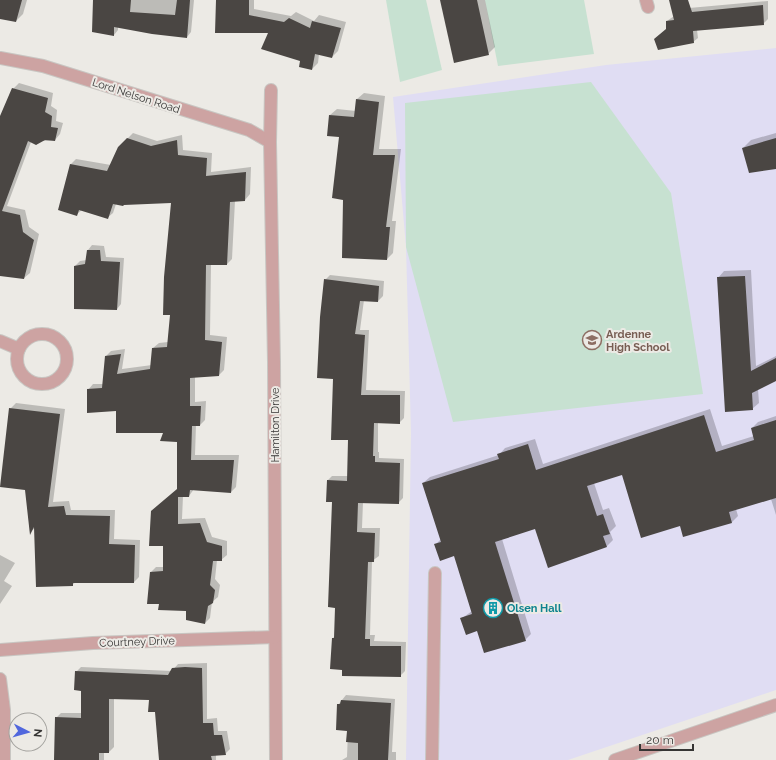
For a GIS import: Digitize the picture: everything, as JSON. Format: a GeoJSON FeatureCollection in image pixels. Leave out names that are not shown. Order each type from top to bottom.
{"type":"FeatureCollection","features":[{"type":"Feature","properties":{"kind":"street","name":"Lord Nelson Road"},"geometry":{"type":"LineString","coordinates":[[0,58],[43,66],[248,130],[270,142]]}},
{"type":"Feature","properties":{"kind":"street","name":"Hamilton Drive"},"geometry":{"type":"LineString","coordinates":[[270,90],[274,362],[276,760]]}},
{"type":"Feature","properties":{"kind":"street"},"geometry":{"type":"LineString","coordinates":[[44,334],[52,336],[58,340],[66,354],[64,369],[60,376],[52,382],[36,383],[28,380],[22,374],[18,366],[19,349],[29,337],[44,334]]}},
{"type":"Feature","properties":{"kind":"street"},"geometry":{"type":"LineString","coordinates":[[0,341],[19,349]]}},
{"type":"Feature","properties":{"kind":"street"},"geometry":{"type":"LineString","coordinates":[[432,760],[435,573]]}},
{"type":"Feature","properties":{"kind":"street","name":"Courtney Drive"},"geometry":{"type":"LineString","coordinates":[[0,650],[93,644],[275,637]]}},
{"type":"Feature","properties":{"kind":"street"},"geometry":{"type":"LineString","coordinates":[[0,679],[4,710],[4,760]]}},
{"type":"Feature","properties":{"kind":"street"},"geometry":{"type":"LineString","coordinates":[[615,760],[643,755],[776,705]]}},
{"type":"Feature","properties":{"kind":"shaded area","name":"Ardenne High School"},"geometry":{"type":"Polygon","coordinates":[[[776,48],[776,690],[568,760],[406,760],[411,433],[406,247],[393,97],[606,65],[776,48]]]}},
{"type":"Feature","properties":{"kind":"green space"},"geometry":{"type":"Polygon","coordinates":[[[386,0],[426,0],[442,70],[400,82],[386,0]]]}},
{"type":"Feature","properties":{"kind":"green space"},"geometry":{"type":"Polygon","coordinates":[[[485,0],[584,0],[594,54],[498,66],[485,0]]]}},
{"type":"Feature","properties":{"kind":"green space"},"geometry":{"type":"Polygon","coordinates":[[[591,82],[671,193],[703,394],[453,422],[406,247],[405,103],[591,82]]]}},
{"type":"Feature","properties":{"kind":"building"},"geometry":{"type":"Polygon","coordinates":[[[0,0],[22,0],[16,22],[0,19],[0,0]]]}},
{"type":"Feature","properties":{"kind":"building"},"geometry":{"type":"Polygon","coordinates":[[[93,0],[131,0],[130,12],[175,15],[177,0],[190,0],[187,38],[152,34],[114,27],[114,36],[92,32],[93,0]]]}},
{"type":"Feature","properties":{"kind":"building"},"geometry":{"type":"Polygon","coordinates":[[[216,0],[249,0],[249,15],[284,22],[289,18],[310,28],[312,21],[341,28],[332,58],[315,54],[312,70],[299,67],[300,61],[261,49],[268,33],[215,33],[216,0]]]}},
{"type":"Feature","properties":{"kind":"building"},"geometry":{"type":"Polygon","coordinates":[[[440,0],[477,0],[489,55],[454,63],[440,0]]]}},
{"type":"Feature","properties":{"kind":"building"},"geometry":{"type":"Polygon","coordinates":[[[669,0],[688,0],[692,12],[763,5],[764,25],[693,31],[694,43],[658,50],[654,39],[666,29],[666,21],[674,20],[669,0]]]}},
{"type":"Feature","properties":{"kind":"building"},"geometry":{"type":"Polygon","coordinates":[[[12,88],[48,98],[45,112],[52,116],[51,127],[58,128],[55,141],[45,140],[36,145],[28,141],[2,211],[20,215],[23,232],[34,240],[24,279],[0,276],[0,116],[12,88]]]}},
{"type":"Feature","properties":{"kind":"building"},"geometry":{"type":"Polygon","coordinates":[[[356,99],[379,102],[373,155],[395,155],[386,227],[390,227],[387,260],[342,258],[343,200],[332,198],[339,137],[327,136],[329,115],[354,117],[356,99]]]}},
{"type":"Feature","properties":{"kind":"building"},"geometry":{"type":"Polygon","coordinates":[[[127,138],[151,146],[177,140],[178,155],[207,158],[206,176],[246,172],[245,201],[230,202],[227,265],[206,265],[205,340],[222,342],[219,376],[190,378],[190,406],[201,406],[200,426],[192,426],[191,460],[234,460],[231,493],[190,490],[189,497],[178,497],[178,524],[200,523],[207,542],[222,546],[222,561],[213,561],[210,585],[215,590],[213,603],[208,606],[205,624],[186,620],[186,611],[158,610],[159,604],[147,604],[150,572],[163,571],[163,546],[149,546],[151,511],[177,489],[177,442],[160,441],[163,433],[116,433],[116,411],[87,413],[87,389],[102,388],[105,356],[121,354],[117,374],[150,369],[152,348],[167,347],[170,315],[163,315],[164,277],[171,203],[123,206],[113,204],[108,219],[79,210],[77,216],[58,210],[70,164],[107,171],[118,147],[127,138]]]}},
{"type":"Feature","properties":{"kind":"building"},"geometry":{"type":"Polygon","coordinates":[[[776,138],[776,169],[749,173],[742,148],[776,138]]]}},
{"type":"Feature","properties":{"kind":"building"},"geometry":{"type":"Polygon","coordinates":[[[87,250],[100,250],[101,261],[120,262],[117,310],[74,309],[74,266],[85,264],[87,250]]]}},
{"type":"Feature","properties":{"kind":"building"},"geometry":{"type":"Polygon","coordinates":[[[745,276],[751,371],[776,358],[776,381],[752,393],[753,410],[725,412],[717,277],[745,276]]]}},
{"type":"Feature","properties":{"kind":"building"},"geometry":{"type":"Polygon","coordinates":[[[324,279],[379,286],[378,302],[360,301],[355,334],[365,335],[361,395],[400,395],[400,424],[374,423],[373,456],[375,456],[375,462],[400,463],[399,504],[358,503],[357,532],[375,533],[374,562],[368,562],[365,639],[370,639],[370,646],[401,646],[401,677],[342,676],[342,670],[330,669],[332,638],[334,638],[335,608],[328,607],[332,502],[326,502],[327,480],[347,481],[348,440],[331,440],[333,379],[317,378],[320,317],[324,279]]]}},
{"type":"Feature","properties":{"kind":"building"},"geometry":{"type":"Polygon","coordinates":[[[9,408],[60,414],[48,507],[64,506],[66,515],[110,516],[109,544],[135,545],[134,583],[73,583],[73,586],[36,587],[34,527],[30,535],[25,490],[0,487],[9,408]]]}},
{"type":"Feature","properties":{"kind":"building"},"geometry":{"type":"Polygon","coordinates":[[[704,415],[716,452],[754,440],[751,428],[776,420],[776,498],[729,512],[732,523],[683,537],[680,526],[641,538],[622,475],[587,486],[597,516],[603,514],[610,534],[603,536],[607,547],[548,568],[535,529],[495,542],[526,641],[484,653],[477,631],[466,635],[460,618],[472,614],[454,556],[440,561],[434,544],[441,542],[422,483],[499,459],[497,454],[528,444],[536,470],[704,415]]]}},
{"type":"Feature","properties":{"kind":"building"},"geometry":{"type":"Polygon","coordinates":[[[172,668],[202,668],[203,723],[213,723],[214,735],[222,735],[226,755],[211,756],[212,760],[159,760],[155,712],[148,712],[149,700],[109,699],[109,753],[99,753],[99,760],[54,760],[55,717],[81,718],[81,691],[74,690],[75,671],[168,675],[172,668]]]}},
{"type":"Feature","properties":{"kind":"building"},"geometry":{"type":"Polygon","coordinates":[[[341,700],[391,703],[388,760],[358,760],[358,743],[346,742],[347,731],[336,730],[337,704],[340,704],[341,700]]]}},
{"type":"Feature","properties":{"kind":"place","name":"Ardenne High School"},"geometry":{"type":"Point","coordinates":[592,340]}},
{"type":"Feature","properties":{"kind":"place","name":"Olsen Hall"},"geometry":{"type":"Point","coordinates":[493,608]}}]}
